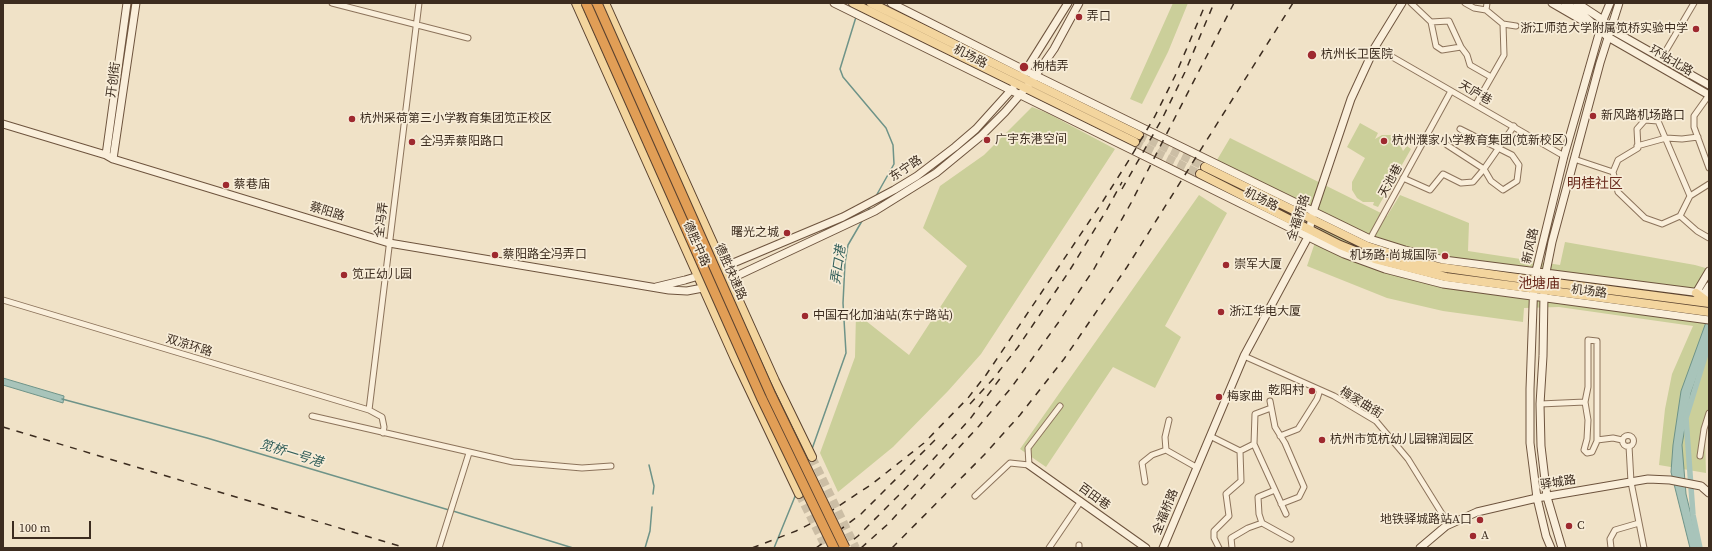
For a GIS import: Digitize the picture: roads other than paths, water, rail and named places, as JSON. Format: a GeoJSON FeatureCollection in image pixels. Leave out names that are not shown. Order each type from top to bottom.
{"type":"FeatureCollection","features":[{"type":"Feature","properties":{"kind":"highway","name":"德胜快速路"},"geometry":{"type":"LineString","coordinates":[[586,3],[761,397],[834,548]]}},
{"type":"Feature","properties":{"kind":"highway","name":"德胜快速路"},"geometry":{"type":"LineString","coordinates":[[597,3],[772,395],[845,548]]}},
{"type":"Feature","properties":{"kind":"main road","name":"开创街"},"geometry":{"type":"LineString","coordinates":[[106,155],[126,3]]}},
{"type":"Feature","properties":{"kind":"main road","name":"开创街"},"geometry":{"type":"LineString","coordinates":[[113,159],[136,3]]}},
{"type":"Feature","properties":{"kind":"main road","name":"德胜中路"},"geometry":{"type":"LineString","coordinates":[[576,3],[703,289],[797,490]]}},
{"type":"Feature","properties":{"kind":"main road","name":"德胜中路"},"geometry":{"type":"LineString","coordinates":[[605,3],[775,381],[812,457]]}},
{"type":"Feature","properties":{"kind":"main road","name":"机场路"},"geometry":{"type":"LineString","coordinates":[[834,3],[843,7],[869,9],[1011,91],[1309,233],[1375,259],[1425,273],[1544,294],[1709,320]]}},
{"type":"Feature","properties":{"kind":"main road","name":"机场路"},"geometry":{"type":"LineString","coordinates":[[853,3],[1021,77],[1139,135]]}},
{"type":"Feature","properties":{"kind":"main road","name":"机场路"},"geometry":{"type":"LineString","coordinates":[[890,3],[1021,77]]}},
{"type":"Feature","properties":{"kind":"main road","name":"东宁路"},"geometry":{"type":"LineString","coordinates":[[652,288],[698,276],[724,267],[843,217],[917,176],[956,147],[976,129],[1011,91],[1068,3]]}},
{"type":"Feature","properties":{"kind":"main road","name":"东宁路"},"geometry":{"type":"LineString","coordinates":[[703,289],[730,280],[840,227],[889,203],[922,183],[960,154],[1000,117],[1020,95],[1054,49],[1079,3]]}},
{"type":"Feature","properties":{"kind":"main road","name":"全福桥路"},"geometry":{"type":"LineString","coordinates":[[1163,548],[1196,466],[1244,356],[1309,233],[1312,216],[1351,99],[1375,47],[1402,3]]}},
{"type":"Feature","properties":{"kind":"main road"},"geometry":{"type":"LineString","coordinates":[[1552,3],[1600,31]]}},
{"type":"Feature","properties":{"kind":"main road","name":"环站北路"},"geometry":{"type":"LineString","coordinates":[[1566,3],[1583,15],[1608,37],[1709,95]]}},
{"type":"Feature","properties":{"kind":"main road","name":"环站北路"},"geometry":{"type":"LineString","coordinates":[[1577,3],[1603,20],[1610,29],[1709,85]]}},
{"type":"Feature","properties":{"kind":"main road"},"geometry":{"type":"LineString","coordinates":[[1586,3],[1603,20]]}},
{"type":"Feature","properties":{"kind":"main road","name":"新风路"},"geometry":{"type":"LineString","coordinates":[[1551,548],[1546,536],[1537,498],[1530,443],[1533,292],[1535,276],[1564,156],[1603,20],[1610,3]]}},
{"type":"Feature","properties":{"kind":"main road","name":"新风路"},"geometry":{"type":"LineString","coordinates":[[1562,548],[1547,497],[1541,446],[1540,404],[1545,277],[1552,242],[1574,159],[1610,29],[1619,3]]}},
{"type":"Feature","properties":{"kind":"main road","name":"机场路"},"geometry":{"type":"LineString","coordinates":[[929,45],[1021,77]]}},
{"type":"Feature","properties":{"kind":"main road","name":"机场路"},"geometry":{"type":"LineString","coordinates":[[1031,82],[1135,142]]}},
{"type":"Feature","properties":{"kind":"main road","name":"机场路"},"geometry":{"type":"LineString","coordinates":[[1031,82],[1312,216],[1367,246],[1413,261],[1467,271],[1535,276],[1703,294]]}},
{"type":"Feature","properties":{"kind":"main road","name":"蔡阳路"},"geometry":{"type":"LineString","coordinates":[[3,124],[389,243],[652,288],[687,291],[703,289]]}},
{"type":"Feature","properties":{"kind":"main road","name":"机场路"},"geometry":{"type":"LineString","coordinates":[[1309,233],[1202,170],[1370,239],[1444,260],[1535,276]]}},
{"type":"Feature","properties":{"kind":"main road"},"geometry":{"type":"LineString","coordinates":[[1709,271],[1703,294],[1709,303]]}},
{"type":"Feature","properties":{"kind":"main road","name":"机场路"},"geometry":{"type":"LineString","coordinates":[[1545,277],[1709,303]]}},
{"type":"Feature","properties":{"kind":"main road"},"geometry":{"type":"LineString","coordinates":[[1703,294],[1709,286]]}},
{"type":"Feature","properties":{"kind":"main road","name":"机场路"},"geometry":{"type":"LineString","coordinates":[[1544,294],[1709,312]]}},
{"type":"Feature","properties":{"kind":"main road","name":"百田巷"},"geometry":{"type":"LineString","coordinates":[[1030,465],[1146,548]]}},
{"type":"Feature","properties":{"kind":"main road","name":"驿城路"},"geometry":{"type":"LineString","coordinates":[[1420,548],[1449,525],[1477,512],[1537,498],[1648,479],[1670,480],[1701,486],[1709,493]]}},
{"type":"Feature","properties":{"kind":"street"},"geometry":{"type":"LineString","coordinates":[[332,3],[468,38]]}},
{"type":"Feature","properties":{"kind":"street","name":"全冯弄"},"geometry":{"type":"LineString","coordinates":[[369,410],[419,3]]}},
{"type":"Feature","properties":{"kind":"street"},"geometry":{"type":"LineString","coordinates":[[1465,3],[1474,8],[1486,10],[1503,24],[1516,26]]}},
{"type":"Feature","properties":{"kind":"street"},"geometry":{"type":"LineString","coordinates":[[1486,10],[1487,3]]}},
{"type":"Feature","properties":{"kind":"street"},"geometry":{"type":"LineString","coordinates":[[1661,59],[1694,3]]}},
{"type":"Feature","properties":{"kind":"street"},"geometry":{"type":"LineString","coordinates":[[1414,4],[1430,22],[1436,46],[1442,50],[1461,47]]}},
{"type":"Feature","properties":{"kind":"street"},"geometry":{"type":"LineString","coordinates":[[1430,22],[1449,21],[1470,65],[1491,77]]}},
{"type":"Feature","properties":{"kind":"street"},"geometry":{"type":"LineString","coordinates":[[1476,104],[1504,55],[1503,24]]}},
{"type":"Feature","properties":{"kind":"street","name":"天庐巷"},"geometry":{"type":"LineString","coordinates":[[1375,47],[1564,156]]}},
{"type":"Feature","properties":{"kind":"street","name":"天池巷"},"geometry":{"type":"LineString","coordinates":[[1370,239],[1451,91]]}},
{"type":"Feature","properties":{"kind":"street"},"geometry":{"type":"LineString","coordinates":[[1709,95],[1694,116],[1694,127],[1709,168]]}},
{"type":"Feature","properties":{"kind":"street"},"geometry":{"type":"LineString","coordinates":[[1638,146],[1637,129],[1646,120],[1658,121],[1690,196]]}},
{"type":"Feature","properties":{"kind":"street"},"geometry":{"type":"LineString","coordinates":[[1404,178],[1430,190],[1443,174],[1461,183],[1473,182],[1514,126]]}},
{"type":"Feature","properties":{"kind":"street"},"geometry":{"type":"LineString","coordinates":[[1447,145],[1484,169],[1491,181],[1503,190],[1517,181],[1519,165],[1512,155],[1460,129]]}},
{"type":"Feature","properties":{"kind":"street"},"geometry":{"type":"LineString","coordinates":[[1698,137],[1682,139],[1666,138],[1638,146],[1638,148],[1618,160],[1613,172],[1618,192],[1645,218],[1662,224],[1680,216],[1690,196],[1709,184]]}},
{"type":"Feature","properties":{"kind":"street"},"geometry":{"type":"LineString","coordinates":[[1574,159],[1613,172]]}},
{"type":"Feature","properties":{"kind":"street"},"geometry":{"type":"LineString","coordinates":[[1680,216],[1696,231],[1709,238]]}},
{"type":"Feature","properties":{"kind":"street","name":"双凉环路"},"geometry":{"type":"LineString","coordinates":[[3,300],[369,410]]}},
{"type":"Feature","properties":{"kind":"street"},"geometry":{"type":"LineString","coordinates":[[1588,340],[1597,341],[1597,440],[1592,452],[1587,453],[1584,450],[1587,439],[1588,420],[1585,402],[1588,387],[1588,340]]}},
{"type":"Feature","properties":{"kind":"street","name":"梅家曲街"},"geometry":{"type":"LineString","coordinates":[[1244,356],[1320,390],[1369,416],[1387,433],[1408,459],[1449,525]]}},
{"type":"Feature","properties":{"kind":"street"},"geometry":{"type":"LineString","coordinates":[[1280,436],[1298,429],[1317,399],[1320,390]]}},
{"type":"Feature","properties":{"kind":"street"},"geometry":{"type":"LineString","coordinates":[[1270,402],[1274,427],[1285,443],[1304,487],[1299,497],[1281,504]]}},
{"type":"Feature","properties":{"kind":"street"},"geometry":{"type":"LineString","coordinates":[[1540,404],[1585,402]]}},
{"type":"Feature","properties":{"kind":"street"},"geometry":{"type":"LineString","coordinates":[[975,496],[1010,463],[1030,465],[1028,448],[1060,406]]}},
{"type":"Feature","properties":{"kind":"street"},"geometry":{"type":"LineString","coordinates":[[1271,408],[1255,414],[1254,444],[1286,514]]}},
{"type":"Feature","properties":{"kind":"street"},"geometry":{"type":"LineString","coordinates":[[369,410],[382,417],[384,427],[383,433]]}},
{"type":"Feature","properties":{"kind":"street"},"geometry":{"type":"LineString","coordinates":[[1700,456],[1709,413]]}},
{"type":"Feature","properties":{"kind":"street"},"geometry":{"type":"LineString","coordinates":[[312,416],[513,462],[582,468],[611,466]]}},
{"type":"Feature","properties":{"kind":"street"},"geometry":{"type":"LineString","coordinates":[[1166,450],[1165,437],[1169,420]]}},
{"type":"Feature","properties":{"kind":"street"},"geometry":{"type":"LineString","coordinates":[[1622,440],[1626,435],[1631,436],[1634,439],[1634,443],[1629,446]]}},
{"type":"Feature","properties":{"kind":"street"},"geometry":{"type":"LineString","coordinates":[[1210,436],[1240,451]]}},
{"type":"Feature","properties":{"kind":"street"},"geometry":{"type":"LineString","coordinates":[[1597,440],[1613,438],[1622,440]]}},
{"type":"Feature","properties":{"kind":"street"},"geometry":{"type":"LineString","coordinates":[[1622,440],[1624,445],[1629,446]]}},
{"type":"Feature","properties":{"kind":"street"},"geometry":{"type":"LineString","coordinates":[[1240,451],[1254,444]]}},
{"type":"Feature","properties":{"kind":"street"},"geometry":{"type":"LineString","coordinates":[[1629,446],[1631,482],[1644,548]]}},
{"type":"Feature","properties":{"kind":"street"},"geometry":{"type":"LineString","coordinates":[[1145,482],[1142,463],[1152,455],[1166,450],[1196,466]]}},
{"type":"Feature","properties":{"kind":"street"},"geometry":{"type":"LineString","coordinates":[[1219,548],[1214,538],[1214,531],[1228,516],[1226,494],[1241,481],[1240,451]]}},
{"type":"Feature","properties":{"kind":"street"},"geometry":{"type":"LineString","coordinates":[[439,548],[469,452]]}},
{"type":"Feature","properties":{"kind":"street"},"geometry":{"type":"LineString","coordinates":[[1274,490],[1258,497],[1259,514],[1262,523],[1291,539]]}},
{"type":"Feature","properties":{"kind":"street"},"geometry":{"type":"LineString","coordinates":[[1049,548],[1081,501]]}},
{"type":"Feature","properties":{"kind":"street"},"geometry":{"type":"LineString","coordinates":[[1232,548],[1231,538],[1248,528],[1262,523]]}},
{"type":"Feature","properties":{"kind":"street"},"geometry":{"type":"LineString","coordinates":[[1611,548],[1610,538],[1615,530],[1638,523]]}},
{"type":"Feature","properties":{"kind":"water"},"geometry":{"type":"Polygon","coordinates":[[[1709,314],[1709,344],[1691,393],[1682,445],[1686,494],[1699,548],[1690,548],[1671,472],[1673,445],[1681,391],[1709,314]]]}},
{"type":"Feature","properties":{"kind":"water"},"geometry":{"type":"Polygon","coordinates":[[[3,378],[64,396],[63,403],[3,385],[3,378]]]}},
{"type":"Feature","properties":{"kind":"waterway","name":"弄口港"},"geometry":{"type":"LineString","coordinates":[[856,17],[840,69],[843,77],[886,128],[893,145],[894,164],[876,196]]}},
{"type":"Feature","properties":{"kind":"waterway","name":"弄口港"},"geometry":{"type":"LineString","coordinates":[[867,212],[871,205]]}},
{"type":"Feature","properties":{"kind":"waterway","name":"弄口港"},"geometry":{"type":"LineString","coordinates":[[812,449],[846,353],[843,303],[845,263],[848,245],[862,221]]}},
{"type":"Feature","properties":{"kind":"waterway"},"geometry":{"type":"LineString","coordinates":[[1700,548],[1693,515],[1686,418],[1709,344]]}},
{"type":"Feature","properties":{"kind":"waterway","name":"笕桥一号港"},"geometry":{"type":"LineString","coordinates":[[62,399],[207,438],[449,510]]}},
{"type":"Feature","properties":{"kind":"waterway"},"geometry":{"type":"LineString","coordinates":[[649,465],[654,486],[653,494]]}},
{"type":"Feature","properties":{"kind":"waterway","name":"弄口港"},"geometry":{"type":"LineString","coordinates":[[774,548],[796,494]]}},
{"type":"Feature","properties":{"kind":"waterway"},"geometry":{"type":"LineString","coordinates":[[645,548],[650,531],[652,507]]}},
{"type":"Feature","properties":{"kind":"waterway","name":"笕桥一号港"},"geometry":{"type":"LineString","coordinates":[[453,511],[573,548]]}},
{"type":"Feature","properties":{"kind":"tunnel"},"geometry":{"type":"LineString","coordinates":[[1139,135],[1205,167]]}},
{"type":"Feature","properties":{"kind":"tunnel"},"geometry":{"type":"LineString","coordinates":[[1135,142],[1200,174]]}},
{"type":"Feature","properties":{"kind":"tunnel"},"geometry":{"type":"LineString","coordinates":[[812,457],[856,548]]}},
{"type":"Feature","properties":{"kind":"tunnel"},"geometry":{"type":"LineString","coordinates":[[799,494],[826,548]]}},
{"type":"Feature","properties":{"kind":"railway"},"geometry":{"type":"LineString","coordinates":[[752,548],[796,531],[816,521],[872,484],[924,443],[968,398],[986,375],[1129,160],[1155,116],[1175,76],[1206,3]]}},
{"type":"Feature","properties":{"kind":"railway"},"geometry":{"type":"LineString","coordinates":[[1122,189],[1162,119],[1185,72],[1214,3]]}},
{"type":"Feature","properties":{"kind":"railway"},"geometry":{"type":"LineString","coordinates":[[861,548],[888,524],[979,426],[1011,388],[1058,323],[1094,269],[1131,203],[1234,3]]}},
{"type":"Feature","properties":{"kind":"railway"},"geometry":{"type":"LineString","coordinates":[[892,548],[984,455],[1020,415],[1064,359],[1127,267],[1293,3]]}},
{"type":"Feature","properties":{"kind":"railway"},"geometry":{"type":"LineString","coordinates":[[970,404],[993,379],[1018,347],[1068,273],[1122,182]]}},
{"type":"Feature","properties":{"kind":"railway"},"geometry":{"type":"LineString","coordinates":[[843,548],[858,536],[939,453],[970,419],[1002,376]]}},
{"type":"Feature","properties":{"kind":"railway"},"geometry":{"type":"LineString","coordinates":[[3,427],[406,548]]}},
{"type":"Feature","properties":{"kind":"railway"},"geometry":{"type":"LineString","coordinates":[[816,548],[861,514],[935,440]]}},
{"type":"Feature","properties":{"kind":"place","name":"弄口"},"geometry":{"type":"Point","coordinates":[1079,17]}},
{"type":"Feature","properties":{"kind":"place","name":"浙江师范大学附属笕桥实验中学"},"geometry":{"type":"Point","coordinates":[1696,29]}},
{"type":"Feature","properties":{"kind":"place","name":"杭州长卫医院"},"geometry":{"type":"Point","coordinates":[1312,55]}},
{"type":"Feature","properties":{"kind":"place","name":"枸桔弄"},"geometry":{"type":"Point","coordinates":[1024,67]}},
{"type":"Feature","properties":{"kind":"place","name":"新风路机场路口"},"geometry":{"type":"Point","coordinates":[1593,116]}},
{"type":"Feature","properties":{"kind":"place","name":"杭州采荷第三小学教育集团笕正校区"},"geometry":{"type":"Point","coordinates":[352,119]}},
{"type":"Feature","properties":{"kind":"place","name":"广宇东港空间"},"geometry":{"type":"Point","coordinates":[987,140]}},
{"type":"Feature","properties":{"kind":"place","name":"杭州濮家小学教育集团(笕新校区)"},"geometry":{"type":"Point","coordinates":[1384,141]}},
{"type":"Feature","properties":{"kind":"place","name":"全冯弄蔡阳路口"},"geometry":{"type":"Point","coordinates":[412,142]}},
{"type":"Feature","properties":{"kind":"place","name":"蔡巷庙"},"geometry":{"type":"Point","coordinates":[226,185]}},
{"type":"Feature","properties":{"kind":"place","name":"曙光之城"},"geometry":{"type":"Point","coordinates":[787,233]}},
{"type":"Feature","properties":{"kind":"place","name":"蔡阳路全冯弄口"},"geometry":{"type":"Point","coordinates":[495,255]}},
{"type":"Feature","properties":{"kind":"place","name":"机场路·尚城国际"},"geometry":{"type":"Point","coordinates":[1445,256]}},
{"type":"Feature","properties":{"kind":"place","name":"崇军大厦"},"geometry":{"type":"Point","coordinates":[1226,265]}},
{"type":"Feature","properties":{"kind":"place","name":"笕正幼儿园"},"geometry":{"type":"Point","coordinates":[344,275]}},
{"type":"Feature","properties":{"kind":"place","name":"浙江华电大厦"},"geometry":{"type":"Point","coordinates":[1221,312]}},
{"type":"Feature","properties":{"kind":"place","name":"中国石化加油站(东宁路站)"},"geometry":{"type":"Point","coordinates":[805,316]}},
{"type":"Feature","properties":{"kind":"place","name":"乾阳村"},"geometry":{"type":"Point","coordinates":[1312,391]}},
{"type":"Feature","properties":{"kind":"place","name":"梅家曲"},"geometry":{"type":"Point","coordinates":[1219,397]}},
{"type":"Feature","properties":{"kind":"place","name":"杭州市笕杭幼儿园锦润园区"},"geometry":{"type":"Point","coordinates":[1322,440]}},
{"type":"Feature","properties":{"kind":"place","name":"地铁驿城路站A口"},"geometry":{"type":"Point","coordinates":[1480,520]}},
{"type":"Feature","properties":{"kind":"place","name":"C"},"geometry":{"type":"Point","coordinates":[1569,526]}},
{"type":"Feature","properties":{"kind":"place","name":"A"},"geometry":{"type":"Point","coordinates":[1473,536]}},
{"type":"Feature","properties":{"kind":"district","name":"明桂社区"},"geometry":{"type":"Point","coordinates":[1595,184]}},
{"type":"Feature","properties":{"kind":"district","name":"池塘庙"},"geometry":{"type":"Point","coordinates":[1539,284]}}]}
